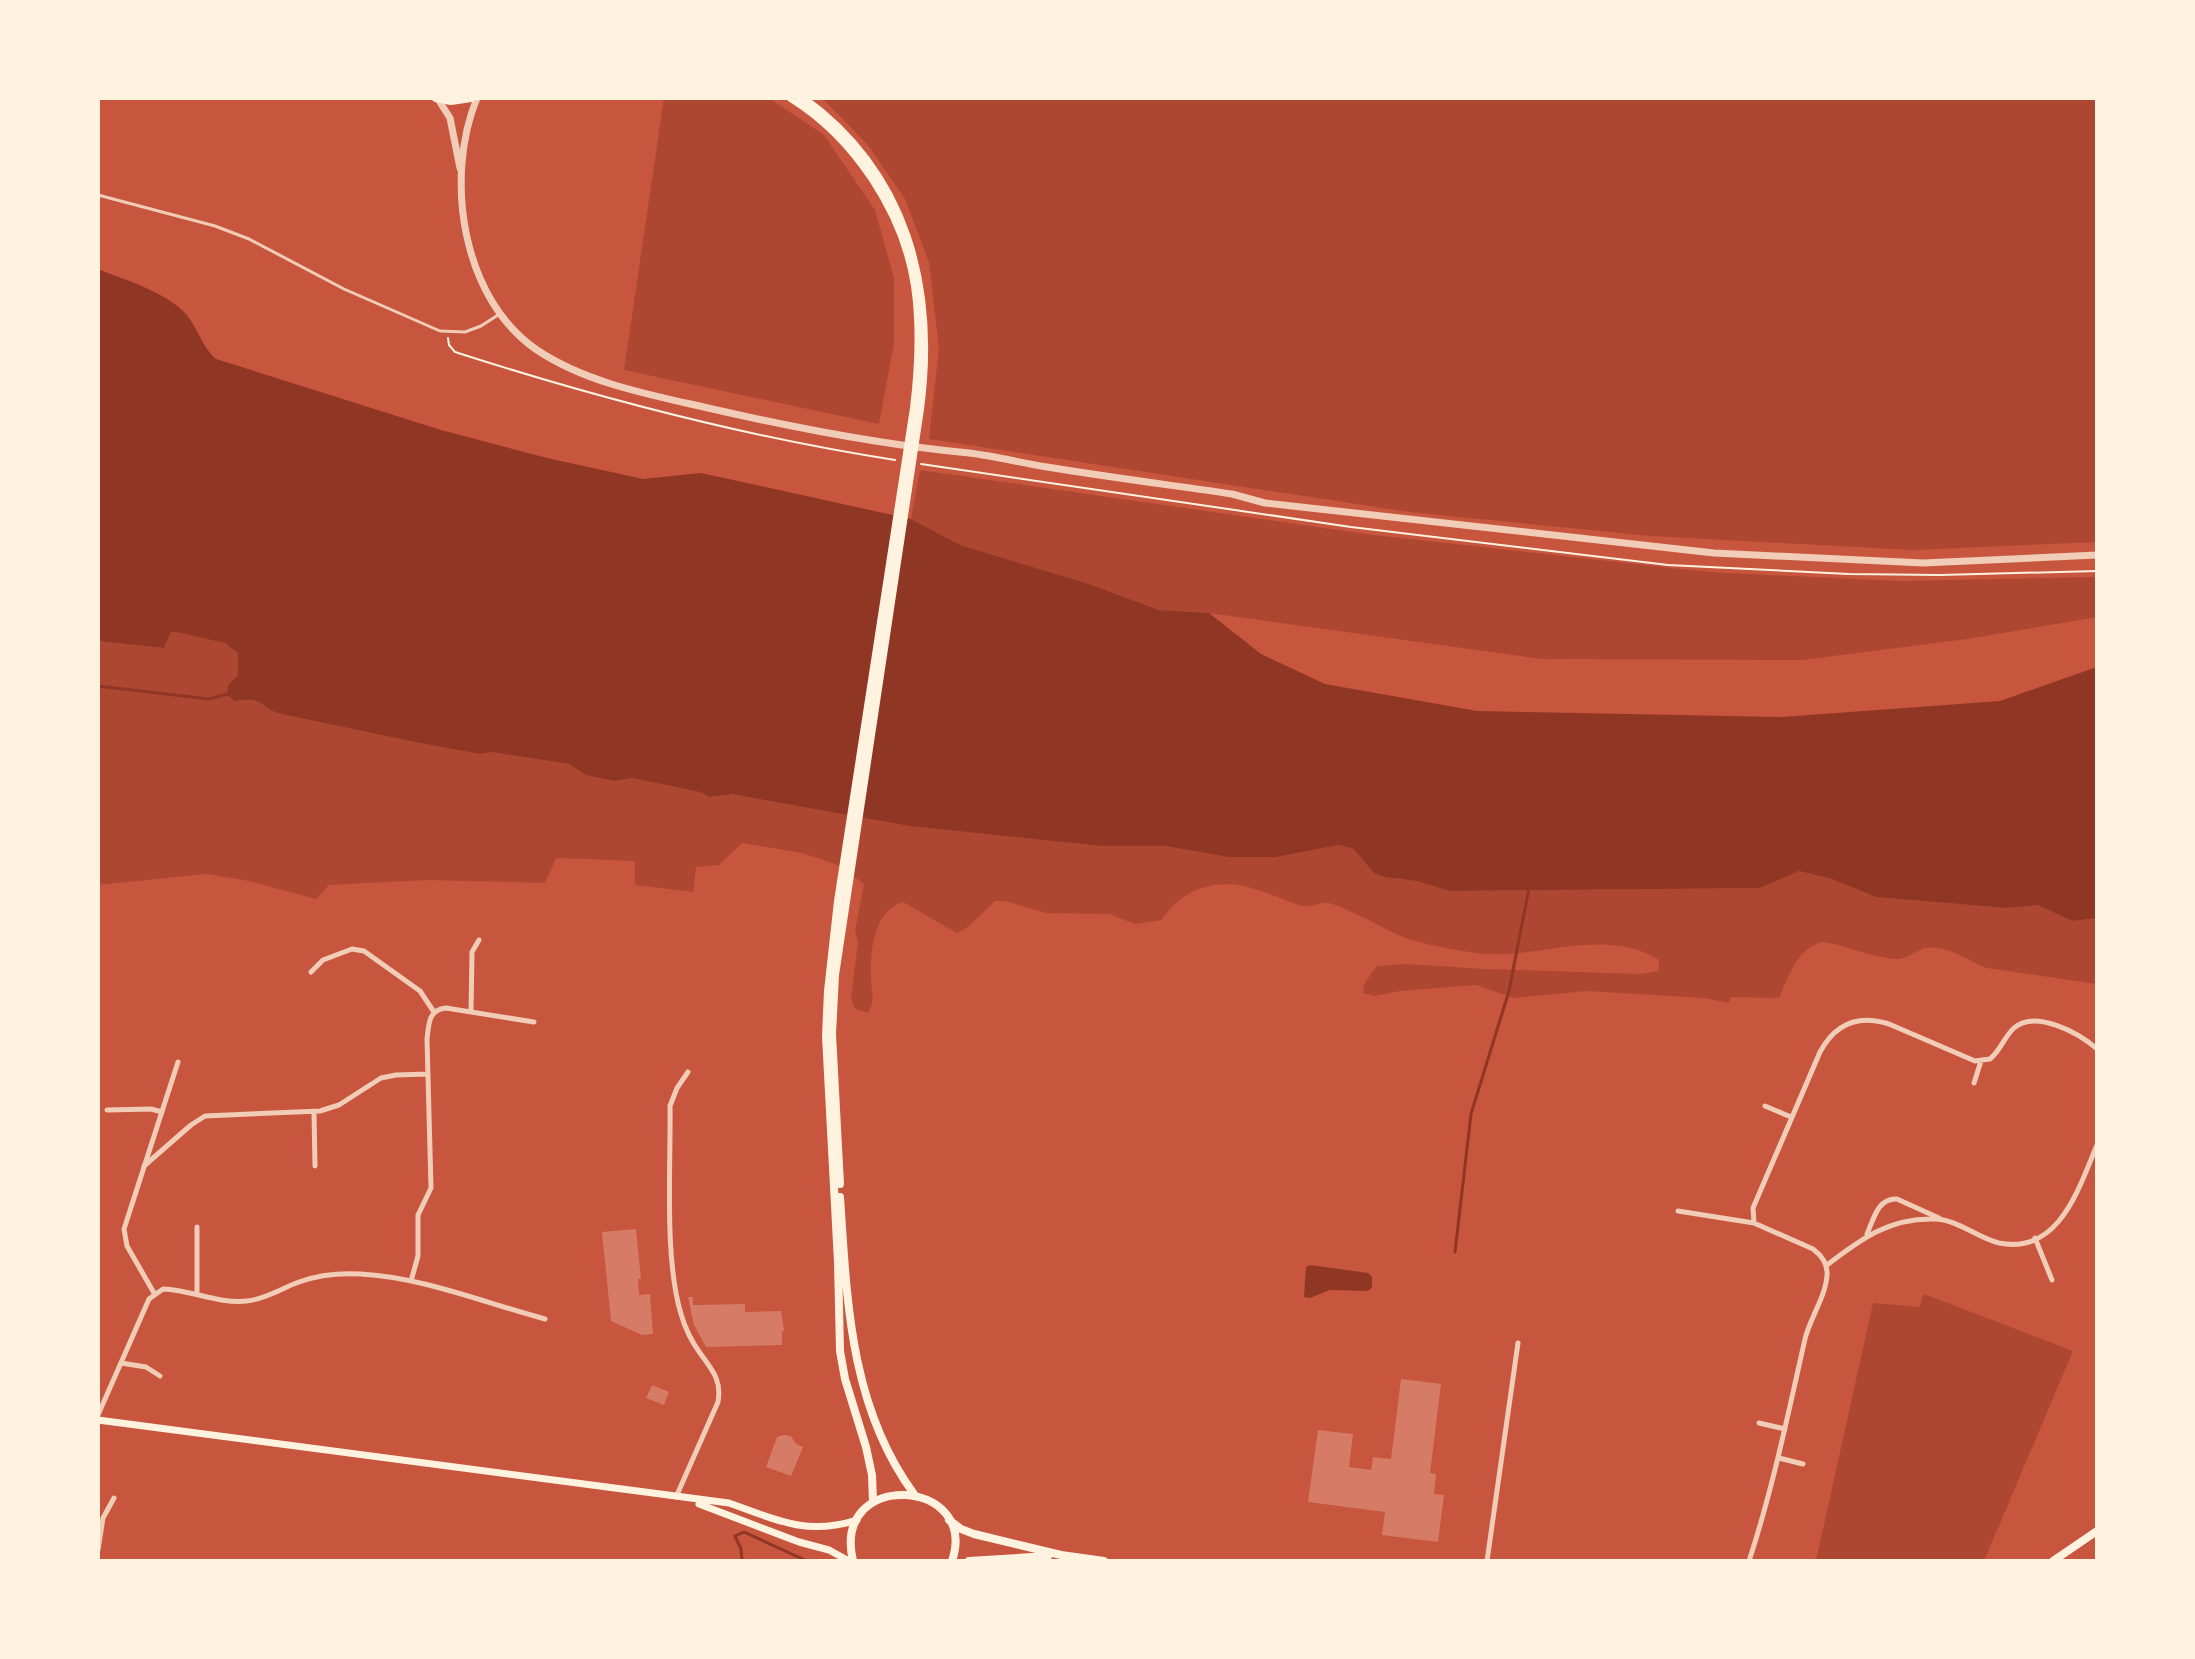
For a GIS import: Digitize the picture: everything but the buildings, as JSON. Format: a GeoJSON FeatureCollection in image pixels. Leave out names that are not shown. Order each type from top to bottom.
{"type":"FeatureCollection","features":[{"type":"Feature","properties":{"kind":"main road"},"geometry":{"type":"LineString","coordinates":[[437,98],[451,101],[474,98]]}},
{"type":"Feature","properties":{"kind":"main road"},"geometry":{"type":"LineString","coordinates":[[791,98],[830,128],[844,144],[864,168],[896,223],[911,265],[918,309],[917,408]]}},
{"type":"Feature","properties":{"kind":"main road"},"geometry":{"type":"LineString","coordinates":[[803,98],[839,128],[856,147],[875,173],[903,225],[919,274],[926,351],[828,991],[826,1036],[838,1262],[837,1323],[845,1379],[872,1475],[873,1502]]}},
{"type":"Feature","properties":{"kind":"main road"},"geometry":{"type":"LineString","coordinates":[[842,901],[832,1034],[849,1325],[855,1359],[871,1412],[897,1470],[914,1494]]}},
{"type":"Feature","properties":{"kind":"main road"},"geometry":{"type":"LineString","coordinates":[[98,1418],[729,1503],[782,1522],[810,1527],[836,1527],[857,1520]]}},
{"type":"Feature","properties":{"kind":"main road"},"geometry":{"type":"LineString","coordinates":[[685,1499],[799,1542],[829,1550],[851,1561],[851,1535],[857,1520],[873,1502],[900,1493],[914,1494],[928,1499],[961,1529],[974,1534],[1061,1555],[1104,1561]]}},
{"type":"Feature","properties":{"kind":"main road"},"geometry":{"type":"LineString","coordinates":[[948,1519],[954,1536],[952,1561]]}},
{"type":"Feature","properties":{"kind":"main road"},"geometry":{"type":"LineString","coordinates":[[2053,1561],[2097,1531]]}},
{"type":"Feature","properties":{"kind":"main road"},"geometry":{"type":"LineString","coordinates":[[969,1561],[1061,1555]]}},
{"type":"Feature","properties":{"kind":"street"},"geometry":{"type":"LineString","coordinates":[[437,98],[450,118],[462,175]]}},
{"type":"Feature","properties":{"kind":"street"},"geometry":{"type":"LineString","coordinates":[[474,98],[462,175],[469,250],[478,276],[498,315],[537,350],[558,363],[603,381],[729,413],[897,446],[968,453],[1232,494],[1265,503],[1714,553],[1923,563],[2097,555]]}},
{"type":"Feature","properties":{"kind":"street"},"geometry":{"type":"LineString","coordinates":[[471,1012],[472,952],[479,940]]}},
{"type":"Feature","properties":{"kind":"street"},"geometry":{"type":"LineString","coordinates":[[311,972],[323,960],[352,949],[364,951],[420,991],[434,1012]]}},
{"type":"Feature","properties":{"kind":"street"},"geometry":{"type":"LineString","coordinates":[[411,1281],[418,1256],[418,1215],[431,1188],[427,1039],[430,1018],[434,1012],[446,1008],[534,1022]]}},
{"type":"Feature","properties":{"kind":"street"},"geometry":{"type":"LineString","coordinates":[[1754,1223],[1753,1208],[1827,1039],[1849,1022],[1875,1019],[1981,1061],[1997,1053],[2017,1025],[2035,1020],[2080,1037],[2097,1049]]}},
{"type":"Feature","properties":{"kind":"street"},"geometry":{"type":"LineString","coordinates":[[1974,1083],[1981,1061]]}},
{"type":"Feature","properties":{"kind":"street"},"geometry":{"type":"LineString","coordinates":[[154,1293],[125,1238],[127,1218],[178,1062]]}},
{"type":"Feature","properties":{"kind":"street"},"geometry":{"type":"LineString","coordinates":[[676,1498],[718,1402],[720,1390],[714,1371],[690,1337],[681,1315],[674,1278],[670,1106],[688,1072]]}},
{"type":"Feature","properties":{"kind":"street"},"geometry":{"type":"LineString","coordinates":[[144,1166],[205,1116],[314,1112],[339,1105],[381,1078],[428,1074]]}},
{"type":"Feature","properties":{"kind":"street"},"geometry":{"type":"LineString","coordinates":[[1765,1106],[1791,1117]]}},
{"type":"Feature","properties":{"kind":"street"},"geometry":{"type":"LineString","coordinates":[[107,1110],[151,1109],[162,1112]]}},
{"type":"Feature","properties":{"kind":"street"},"geometry":{"type":"LineString","coordinates":[[314,1112],[315,1166]]}},
{"type":"Feature","properties":{"kind":"street"},"geometry":{"type":"LineString","coordinates":[[1867,1234],[1881,1204],[1891,1198],[1997,1243],[2035,1238],[2047,1232],[2066,1214],[2097,1145]]}},
{"type":"Feature","properties":{"kind":"street"},"geometry":{"type":"LineString","coordinates":[[1678,1211],[1754,1223],[1813,1249],[1827,1265],[1827,1276],[1809,1323],[1779,1458],[1749,1561]]}},
{"type":"Feature","properties":{"kind":"street"},"geometry":{"type":"LineString","coordinates":[[1827,1265],[1867,1234],[1896,1224],[1940,1219]]}},
{"type":"Feature","properties":{"kind":"street"},"geometry":{"type":"LineString","coordinates":[[197,1227],[197,1294]]}},
{"type":"Feature","properties":{"kind":"street"},"geometry":{"type":"LineString","coordinates":[[2035,1238],[2052,1280]]}},
{"type":"Feature","properties":{"kind":"street"},"geometry":{"type":"LineString","coordinates":[[98,1418],[140,1318],[154,1293],[163,1289],[223,1301],[251,1301],[300,1282],[346,1274],[376,1275],[411,1281],[545,1319]]}},
{"type":"Feature","properties":{"kind":"street"},"geometry":{"type":"LineString","coordinates":[[1487,1561],[1518,1343]]}},
{"type":"Feature","properties":{"kind":"street"},"geometry":{"type":"LineString","coordinates":[[121,1363],[146,1367],[160,1376]]}},
{"type":"Feature","properties":{"kind":"street"},"geometry":{"type":"LineString","coordinates":[[1759,1423],[1786,1429]]}},
{"type":"Feature","properties":{"kind":"street"},"geometry":{"type":"LineString","coordinates":[[1779,1458],[1803,1464]]}},
{"type":"Feature","properties":{"kind":"street"},"geometry":{"type":"LineString","coordinates":[[98,1550],[103,1518],[114,1498]]}},
{"type":"Feature","properties":{"kind":"lane"},"geometry":{"type":"LineString","coordinates":[[98,195],[215,226],[249,239],[344,289],[440,331],[465,332],[498,315]]}},
{"type":"Feature","properties":{"kind":"path"},"geometry":{"type":"LineString","coordinates":[[448,337],[449,345],[455,352],[583,392],[894,460]]}},
{"type":"Feature","properties":{"kind":"shaded area"},"geometry":{"type":"Polygon","coordinates":[[[664,98],[769,98],[824,135],[875,210],[894,278],[894,343],[879,424],[624,370],[664,98]]]}},
{"type":"Feature","properties":{"kind":"shaded area"},"geometry":{"type":"Polygon","coordinates":[[[822,98],[2097,98],[2097,542],[1912,550],[1651,536],[1409,512],[929,439],[939,348],[929,262],[905,199],[867,144],[822,98]]]}},
{"type":"Feature","properties":{"kind":"shaded area"},"geometry":{"type":"Polygon","coordinates":[[[98,269],[175,304],[189,318],[216,359],[441,430],[547,458],[643,479],[701,473],[911,519],[960,545],[1086,583],[1159,610],[1209,613],[1261,654],[1325,684],[1477,711],[1782,717],[2000,701],[2097,667],[2097,918],[2072,921],[2038,905],[2006,908],[1876,897],[1832,879],[1799,871],[1760,888],[1450,891],[1374,873],[1354,849],[1339,845],[1276,857],[1229,857],[1166,846],[1103,846],[910,826],[732,794],[710,797],[700,792],[632,778],[614,781],[586,775],[569,764],[491,752],[480,754],[420,743],[281,714],[257,701],[235,701],[227,695],[228,685],[238,675],[238,653],[225,643],[177,632],[171,632],[164,648],[98,641],[98,269]]]}},
{"type":"Feature","properties":{"kind":"shaded area"},"geometry":{"type":"Polygon","coordinates":[[[920,470],[1373,535],[1709,572],[1898,581],[2097,577],[2097,617],[1967,639],[1802,660],[1542,659],[1209,613],[1159,610],[1086,583],[960,545],[911,519],[920,470]]]}},
{"type":"Feature","properties":{"kind":"shaded area"},"geometry":{"type":"Polygon","coordinates":[[[171,632],[207,636],[238,652],[238,675],[228,685],[235,701],[259,700],[281,714],[480,754],[491,752],[569,764],[586,775],[614,781],[632,778],[701,792],[710,797],[732,794],[1103,846],[1165,846],[1276,857],[1339,845],[1354,849],[1374,872],[1397,879],[1417,880],[1450,891],[1760,888],[1798,871],[1832,879],[1876,897],[2006,908],[2038,905],[2072,921],[2097,918],[2097,984],[1987,968],[1943,949],[1923,949],[1897,959],[1822,942],[1799,957],[1779,998],[1731,997],[1729,1003],[1704,998],[1586,991],[1514,998],[1476,985],[1375,996],[1363,993],[1364,984],[1377,966],[1405,964],[1641,974],[1659,971],[1659,960],[1639,950],[1617,946],[1574,946],[1507,954],[1454,950],[1409,939],[1328,903],[1304,906],[1229,884],[1199,889],[1182,898],[1162,920],[1135,924],[1109,914],[1046,913],[995,901],[968,927],[957,933],[903,902],[886,913],[876,933],[871,967],[872,1000],[868,1013],[855,1009],[851,999],[858,942],[855,931],[864,884],[838,865],[802,853],[742,843],[719,865],[696,867],[693,892],[635,885],[635,861],[556,858],[545,883],[426,880],[329,885],[316,899],[249,881],[206,874],[98,885],[98,641],[164,648],[171,632]]]}},
{"type":"Feature","properties":{"kind":"shaded area"},"geometry":{"type":"Polygon","coordinates":[[[1306,1267],[1368,1273],[1372,1277],[1372,1287],[1368,1291],[1330,1290],[1310,1298],[1304,1297],[1306,1267]]]}},
{"type":"Feature","properties":{"kind":"shaded area"},"geometry":{"type":"Polygon","coordinates":[[[1924,1294],[2073,1351],[1984,1561],[1816,1561],[1873,1303],[1919,1307],[1924,1294]]]}},
{"type":"Feature","properties":{"kind":"waterway"},"geometry":{"type":"LineString","coordinates":[[98,686],[209,699],[227,694]]}},
{"type":"Feature","properties":{"kind":"waterway"},"geometry":{"type":"LineString","coordinates":[[1455,1252],[1471,1114],[1509,991],[1529,888]]}},
{"type":"Feature","properties":{"kind":"waterway"},"geometry":{"type":"LineString","coordinates":[[742,1561],[735,1536],[744,1532],[807,1561]]}}]}
